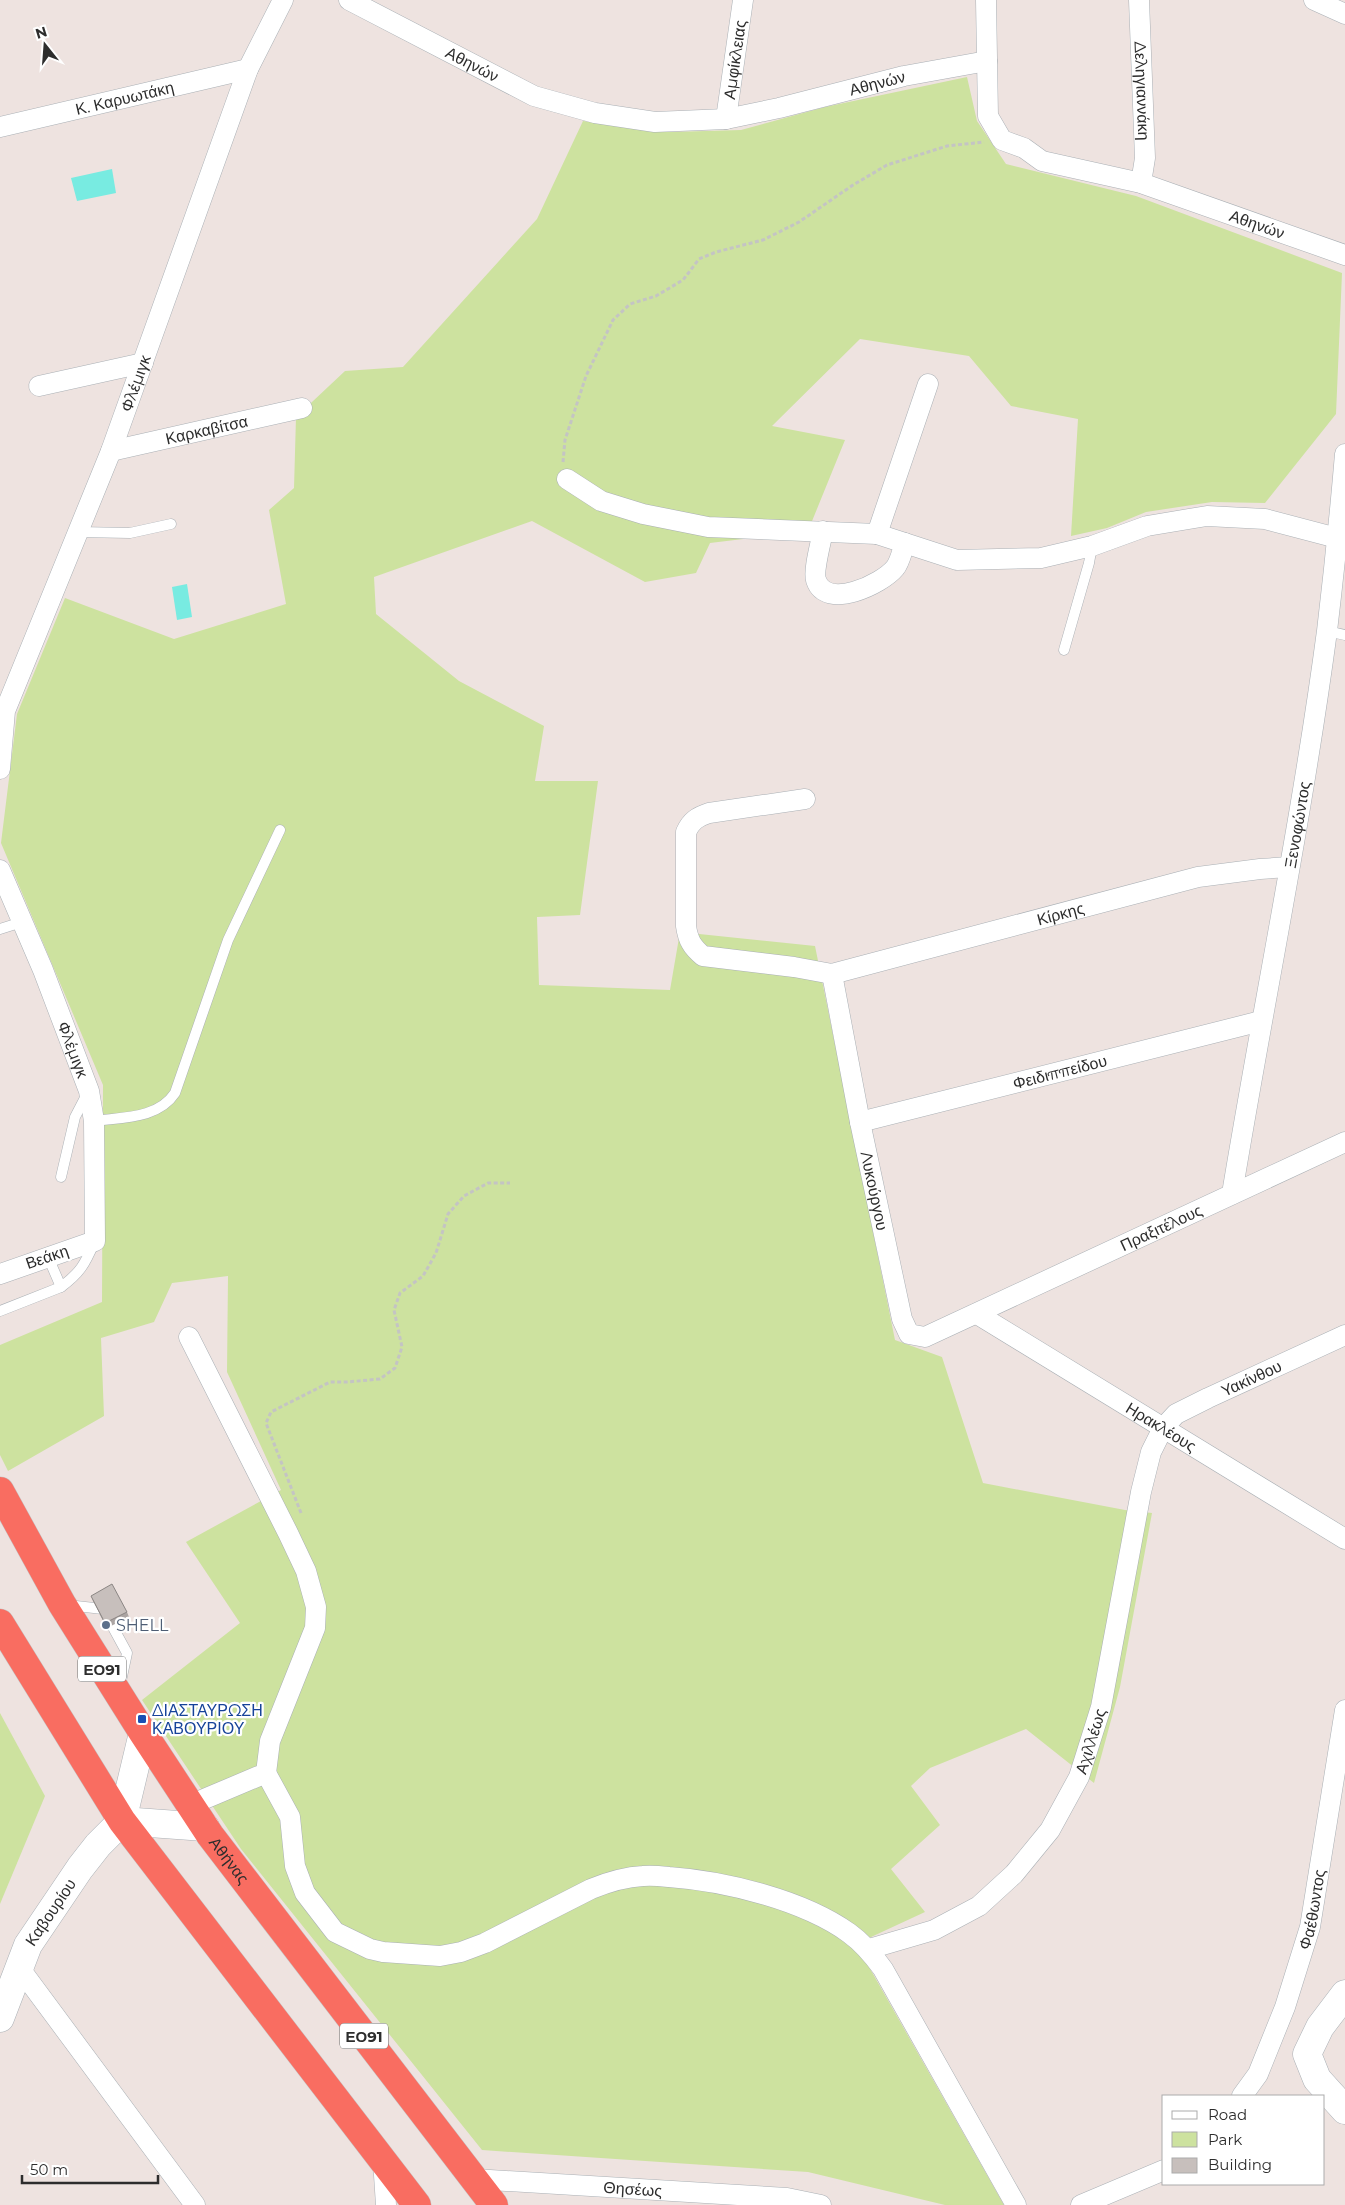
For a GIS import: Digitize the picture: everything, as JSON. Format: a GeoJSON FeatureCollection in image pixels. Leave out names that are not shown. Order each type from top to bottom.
{"type":"FeatureCollection","features":[{"type":"Feature","properties":{"kind":"highway","name":"Αθήνας"},"geometry":{"type":"LineString","coordinates":[[0,1491],[62,1604],[205,1828],[494,2205]]}},
{"type":"Feature","properties":{"kind":"highway"},"geometry":{"type":"LineString","coordinates":[[0,1623],[122,1821],[417,2205]]}},
{"type":"Feature","properties":{"kind":"street","name":"Φλέμιγκ"},"geometry":{"type":"LineString","coordinates":[[0,769],[2,705],[78,532],[111,451],[248,69],[284,0]]}},
{"type":"Feature","properties":{"kind":"street","name":"Αθηνών"},"geometry":{"type":"LineString","coordinates":[[349,0],[534,96],[595,113],[655,122],[726,119],[779,108],[904,76],[987,61]]}},
{"type":"Feature","properties":{"kind":"street","name":"Αμφίκλειας"},"geometry":{"type":"LineString","coordinates":[[726,119],[743,0]]}},
{"type":"Feature","properties":{"kind":"street"},"geometry":{"type":"LineString","coordinates":[[986,0],[988,116],[1002,140]]}},
{"type":"Feature","properties":{"kind":"street","name":"Δεληγιαννάκη"},"geometry":{"type":"LineString","coordinates":[[1139,0],[1145,158],[1141,183]]}},
{"type":"Feature","properties":{"kind":"street"},"geometry":{"type":"LineString","coordinates":[[1314,0],[1345,14]]}},
{"type":"Feature","properties":{"kind":"street","name":"Κ. Καρυωτάκη"},"geometry":{"type":"LineString","coordinates":[[0,127],[248,69]]}},
{"type":"Feature","properties":{"kind":"street","name":"Αθηνών"},"geometry":{"type":"LineString","coordinates":[[1002,140],[1024,148],[1042,161],[1141,183],[1345,255]]}},
{"type":"Feature","properties":{"kind":"street"},"geometry":{"type":"LineString","coordinates":[[38,386],[142,363]]}},
{"type":"Feature","properties":{"kind":"street"},"geometry":{"type":"LineString","coordinates":[[878,534],[928,384]]}},
{"type":"Feature","properties":{"kind":"street","name":"Καρκαβίτσα"},"geometry":{"type":"LineString","coordinates":[[111,451],[302,408]]}},
{"type":"Feature","properties":{"kind":"street","name":"Ξενοφώντος"},"geometry":{"type":"LineString","coordinates":[[1232,1194],[1260,1021],[1336,633],[1345,454]]}},
{"type":"Feature","properties":{"kind":"street"},"geometry":{"type":"LineString","coordinates":[[566,480],[601,501],[652,516],[708,527],[878,534],[957,560],[1041,558],[1092,546],[1147,526],[1207,516],[1265,519],[1341,539]]}},
{"type":"Feature","properties":{"kind":"street"},"geometry":{"type":"LineString","coordinates":[[823,531],[815,578],[824,591],[836,596],[859,590],[886,576],[896,567],[905,543]]}},
{"type":"Feature","properties":{"kind":"street"},"geometry":{"type":"LineString","coordinates":[[805,799],[709,813],[696,818],[690,823],[686,832],[686,926],[688,938],[694,949],[704,956],[794,967],[832,974]]}},
{"type":"Feature","properties":{"kind":"street","name":"Κίρκης"},"geometry":{"type":"LineString","coordinates":[[832,974],[1198,877],[1290,867]]}},
{"type":"Feature","properties":{"kind":"street","name":"Φλέμιγκ"},"geometry":{"type":"LineString","coordinates":[[0,870],[43,970],[89,1091],[94,1121],[95,1240]]}},
{"type":"Feature","properties":{"kind":"street","name":"Λυκούργου"},"geometry":{"type":"LineString","coordinates":[[832,974],[860,1122],[902,1318],[909,1334],[925,1337],[977,1314]]}},
{"type":"Feature","properties":{"kind":"street","name":"Φειδιππείδου"},"geometry":{"type":"LineString","coordinates":[[860,1122],[1260,1021]]}},
{"type":"Feature","properties":{"kind":"street","name":"Πραξιτέλους"},"geometry":{"type":"LineString","coordinates":[[977,1314],[1345,1142]]}},
{"type":"Feature","properties":{"kind":"street","name":"Βεάκη"},"geometry":{"type":"LineString","coordinates":[[0,1274],[95,1240]]}},
{"type":"Feature","properties":{"kind":"street","name":"Ηρακλέους"},"geometry":{"type":"LineString","coordinates":[[977,1314],[1345,1539]]}},
{"type":"Feature","properties":{"kind":"street","name":"Υακίνθου"},"geometry":{"type":"LineString","coordinates":[[1163,1428],[1176,1414],[1345,1335]]}},
{"type":"Feature","properties":{"kind":"street"},"geometry":{"type":"LineString","coordinates":[[189,1338],[306,1571],[316,1607],[315,1628],[270,1741],[266,1773],[290,1817],[295,1866],[305,1893],[335,1932],[370,1949],[383,1952],[440,1956],[461,1952],[485,1943],[608,1882],[644,1875],[706,1880],[766,1896],[829,1919],[851,1934],[868,1949],[883,1969],[1016,2205]]}},
{"type":"Feature","properties":{"kind":"street","name":"Αχιλλέως"},"geometry":{"type":"LineString","coordinates":[[868,1949],[934,1930],[979,1906],[1014,1874],[1050,1830],[1079,1777],[1101,1707],[1141,1492],[1151,1452],[1163,1428]]}},
{"type":"Feature","properties":{"kind":"street","name":"Φαέθωντος"},"geometry":{"type":"LineString","coordinates":[[1243,2095],[1258,2074],[1285,2007],[1310,1927],[1345,1710]]}},
{"type":"Feature","properties":{"kind":"street"},"geometry":{"type":"LineString","coordinates":[[143,1733],[122,1821],[205,1828]]}},
{"type":"Feature","properties":{"kind":"street"},"geometry":{"type":"LineString","coordinates":[[190,1805],[266,1773]]}},
{"type":"Feature","properties":{"kind":"street","name":"Καβουρίου"},"geometry":{"type":"LineString","coordinates":[[0,2018],[18,1966],[28,1945],[80,1868],[98,1845],[122,1821]]}},
{"type":"Feature","properties":{"kind":"street"},"geometry":{"type":"LineString","coordinates":[[18,1966],[194,2205]]}},
{"type":"Feature","properties":{"kind":"street"},"geometry":{"type":"LineString","coordinates":[[1345,1994],[1320,2027],[1307,2054],[1317,2079],[1345,2110]]}},
{"type":"Feature","properties":{"kind":"street"},"geometry":{"type":"LineString","coordinates":[[383,2160],[386,2205]]}},
{"type":"Feature","properties":{"kind":"street"},"geometry":{"type":"LineString","coordinates":[[1081,2205],[1162,2171]]}},
{"type":"Feature","properties":{"kind":"street","name":"Θησέως"},"geometry":{"type":"LineString","coordinates":[[474,2180],[787,2198],[821,2205]]}},
{"type":"Feature","properties":{"kind":"lane"},"geometry":{"type":"LineString","coordinates":[[78,532],[130,533],[171,524]]}},
{"type":"Feature","properties":{"kind":"lane"},"geometry":{"type":"LineString","coordinates":[[1064,650],[1089,563],[1092,546]]}},
{"type":"Feature","properties":{"kind":"lane"},"geometry":{"type":"LineString","coordinates":[[94,1121],[134,1116],[157,1110],[169,1103],[175,1093],[228,940],[280,830]]}},
{"type":"Feature","properties":{"kind":"lane"},"geometry":{"type":"LineString","coordinates":[[0,929],[22,922]]}},
{"type":"Feature","properties":{"kind":"lane"},"geometry":{"type":"LineString","coordinates":[[61,1177],[75,1117],[89,1091]]}},
{"type":"Feature","properties":{"kind":"lane"},"geometry":{"type":"LineString","coordinates":[[0,1311],[61,1287],[75,1277],[84,1266],[95,1240]]}},
{"type":"Feature","properties":{"kind":"lane"},"geometry":{"type":"LineString","coordinates":[[48,1257],[61,1287]]}},
{"type":"Feature","properties":{"kind":"path"},"geometry":{"type":"LineString","coordinates":[[566,480],[562,464],[565,440],[586,376],[614,320],[630,304],[656,296],[683,280],[699,259],[716,252],[763,240],[799,222],[853,185],[887,165],[947,146],[1002,140]]}},
{"type":"Feature","properties":{"kind":"path"},"geometry":{"type":"LineString","coordinates":[[301,1515],[266,1423],[271,1412],[330,1382],[380,1379],[395,1368],[402,1347],[394,1310],[400,1293],[423,1276],[436,1253],[448,1214],[464,1196],[488,1183],[510,1183]]}},
{"type":"Feature","properties":{"kind":"green space"},"geometry":{"type":"Polygon","coordinates":[[[967,77],[977,121],[1006,164],[1136,196],[1342,273],[1336,414],[1265,503],[1212,502],[1146,512],[1107,528],[1071,536],[1078,419],[1011,406],[969,356],[860,339],[772,426],[845,440],[808,531],[710,543],[696,573],[645,582],[532,521],[374,577],[376,614],[459,681],[544,726],[535,781],[598,781],[580,915],[537,917],[539,985],[670,990],[680,932],[815,946],[895,1340],[942,1357],[983,1483],[1125,1510],[1152,1513],[1120,1687],[1094,1783],[1026,1729],[930,1768],[911,1786],[940,1825],[891,1869],[925,1912],[856,1944],[1004,2205],[945,2205],[808,2172],[482,2150],[241,1849],[142,1700],[240,1623],[186,1542],[281,1490],[227,1372],[228,1276],[172,1283],[154,1322],[101,1338],[104,1416],[8,1471],[0,1455],[0,1345],[102,1302],[103,1085],[1,843],[17,714],[65,598],[174,639],[286,604],[269,510],[294,488],[296,417],[345,371],[403,367],[537,219],[583,121],[671,132],[741,130],[825,107],[967,77]]]}},
{"type":"Feature","properties":{"kind":"green space"},"geometry":{"type":"Polygon","coordinates":[[[0,1713],[45,1796],[0,1904],[0,1713]]]}},
{"type":"Feature","properties":{"kind":"water"},"geometry":{"type":"Polygon","coordinates":[[[112,169],[116,193],[77,201],[71,178],[112,169]]]}},
{"type":"Feature","properties":{"kind":"water"},"geometry":{"type":"Polygon","coordinates":[[[187,584],[192,617],[177,620],[172,587],[187,584]]]}},
{"type":"Feature","properties":{"kind":"building"},"geometry":{"type":"Polygon","coordinates":[[[112,1584],[127,1612],[105,1623],[91,1596],[112,1584]]]}},
{"type":"Feature","properties":{"kind":"place","name":"SHELL"},"geometry":{"type":"Point","coordinates":[106,1625]}},
{"type":"Feature","properties":{"kind":"place","name":"ΔΙΑΣΤΑΥΡΩΣΗ ΚΑΒΟΥΡΙΟΥ"},"geometry":{"type":"Point","coordinates":[142,1719]}}]}
